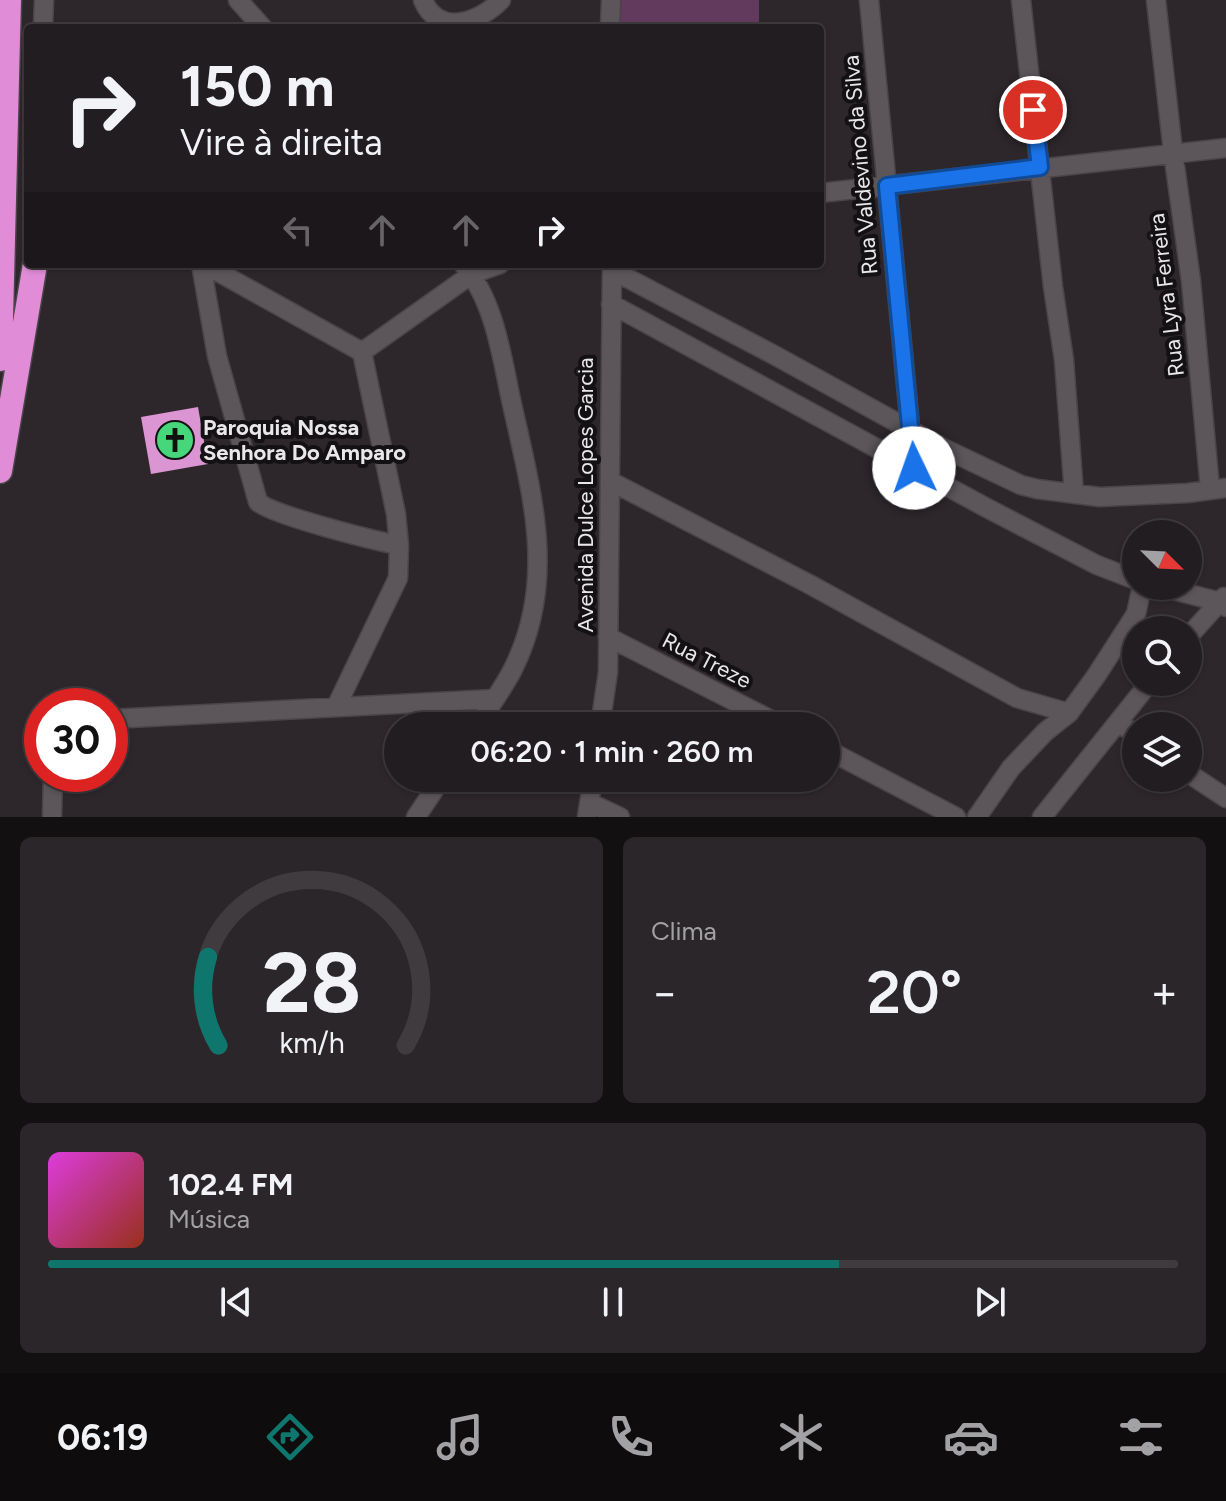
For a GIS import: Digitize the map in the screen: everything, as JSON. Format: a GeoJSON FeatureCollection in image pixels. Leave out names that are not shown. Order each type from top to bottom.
{"type":"FeatureCollection","features":[{"type":"Feature","properties":{"kind":"highway"},"geometry":{"type":"LineString","coordinates":[[0,359],[9,0]]}},
{"type":"Feature","properties":{"kind":"highway"},"geometry":{"type":"LineString","coordinates":[[0,471],[34,268]]}},
{"type":"Feature","properties":{"kind":"street"},"geometry":{"type":"LineString","coordinates":[[43,24],[44,0]]}},
{"type":"Feature","properties":{"kind":"street"},"geometry":{"type":"LineString","coordinates":[[238,0],[259,24]]}},
{"type":"Feature","properties":{"kind":"street"},"geometry":{"type":"LineString","coordinates":[[423,0],[433,16],[455,23],[481,15],[501,0]]}},
{"type":"Feature","properties":{"kind":"street"},"geometry":{"type":"LineString","coordinates":[[610,24],[611,0]]}},
{"type":"Feature","properties":{"kind":"street","name":"Rua Valdevino da Silva"},"geometry":{"type":"LineString","coordinates":[[869,0],[895,286],[913,431],[914,468]]}},
{"type":"Feature","properties":{"kind":"street"},"geometry":{"type":"LineString","coordinates":[[1021,0],[1064,360],[1074,494]]}},
{"type":"Feature","properties":{"kind":"street","name":"Rua Lyra Ferreira"},"geometry":{"type":"LineString","coordinates":[[1156,0],[1218,489]]}},
{"type":"Feature","properties":{"kind":"street"},"geometry":{"type":"LineString","coordinates":[[824,193],[1226,148]]}},
{"type":"Feature","properties":{"kind":"street"},"geometry":{"type":"LineString","coordinates":[[204,268],[217,356],[258,502],[264,507],[299,518],[399,545]]}},
{"type":"Feature","properties":{"kind":"street"},"geometry":{"type":"LineString","coordinates":[[210,268],[362,352],[396,514],[399,545],[395,588],[336,707]]}},
{"type":"Feature","properties":{"kind":"street","name":"Avenida Dulce Lopes Garcia"},"geometry":{"type":"LineString","coordinates":[[602,712],[608,672],[612,268]]}},
{"type":"Feature","properties":{"kind":"street"},"geometry":{"type":"LineString","coordinates":[[614,268],[913,431],[1021,485],[1074,494],[1128,497],[1218,489]]}},
{"type":"Feature","properties":{"kind":"street"},"geometry":{"type":"LineString","coordinates":[[362,352],[468,269],[482,294],[500,347],[530,476],[538,539],[535,588],[527,628],[513,669],[486,712]]}},
{"type":"Feature","properties":{"kind":"street"},"geometry":{"type":"LineString","coordinates":[[611,304],[1097,565],[1122,575]]}},
{"type":"Feature","properties":{"kind":"street"},"geometry":{"type":"LineString","coordinates":[[610,481],[798,578],[1017,698],[1069,713]]}},
{"type":"Feature","properties":{"kind":"street"},"geometry":{"type":"LineString","coordinates":[[1202,597],[1224,602]]}},
{"type":"Feature","properties":{"kind":"street"},"geometry":{"type":"LineString","coordinates":[[977,817],[1011,768],[1045,732],[1069,713],[1136,614],[1139,600]]}},
{"type":"Feature","properties":{"kind":"street"},"geometry":{"type":"LineString","coordinates":[[1202,623],[1224,602]]}},
{"type":"Feature","properties":{"kind":"street","name":"Rua Treze"},"geometry":{"type":"LineString","coordinates":[[608,637],[755,712]]}},
{"type":"Feature","properties":{"kind":"street"},"geometry":{"type":"LineString","coordinates":[[1042,817],[1139,696]]}},
{"type":"Feature","properties":{"kind":"street"},"geometry":{"type":"LineString","coordinates":[[128,718],[494,699]]}},
{"type":"Feature","properties":{"kind":"street"},"geometry":{"type":"LineString","coordinates":[[1118,722],[1122,725]]}},
{"type":"Feature","properties":{"kind":"street"},"geometry":{"type":"LineString","coordinates":[[840,756],[956,817]]}},
{"type":"Feature","properties":{"kind":"street"},"geometry":{"type":"LineString","coordinates":[[1202,782],[1226,798]]}},
{"type":"Feature","properties":{"kind":"street"},"geometry":{"type":"LineString","coordinates":[[52,817],[53,792]]}},
{"type":"Feature","properties":{"kind":"street"},"geometry":{"type":"LineString","coordinates":[[416,817],[433,792]]}},
{"type":"Feature","properties":{"kind":"street"},"geometry":{"type":"LineString","coordinates":[[588,810],[616,816]]}},
{"type":"Feature","properties":{"kind":"shaded area"},"geometry":{"type":"Polygon","coordinates":[[[616,0],[759,0],[759,24],[615,24],[616,0]]]}},
{"type":"Feature","properties":{"kind":"building","name":"Paroquia Nossa Senhora Do Amparo"},"geometry":{"type":"Polygon","coordinates":[[[198,407],[208,464],[151,474],[141,417],[198,407]]]}},
{"type":"Feature","properties":{"kind":"place","name":"Paroquia Nossa Senhora Do Amparo"},"geometry":{"type":"Point","coordinates":[175,440]}},
{"type":"Feature","properties":{"kind":"route"},"geometry":{"type":"LineString","coordinates":[[914,468],[913,431],[895,286],[887,186],[1040,167],[1033,110]]}}]}
